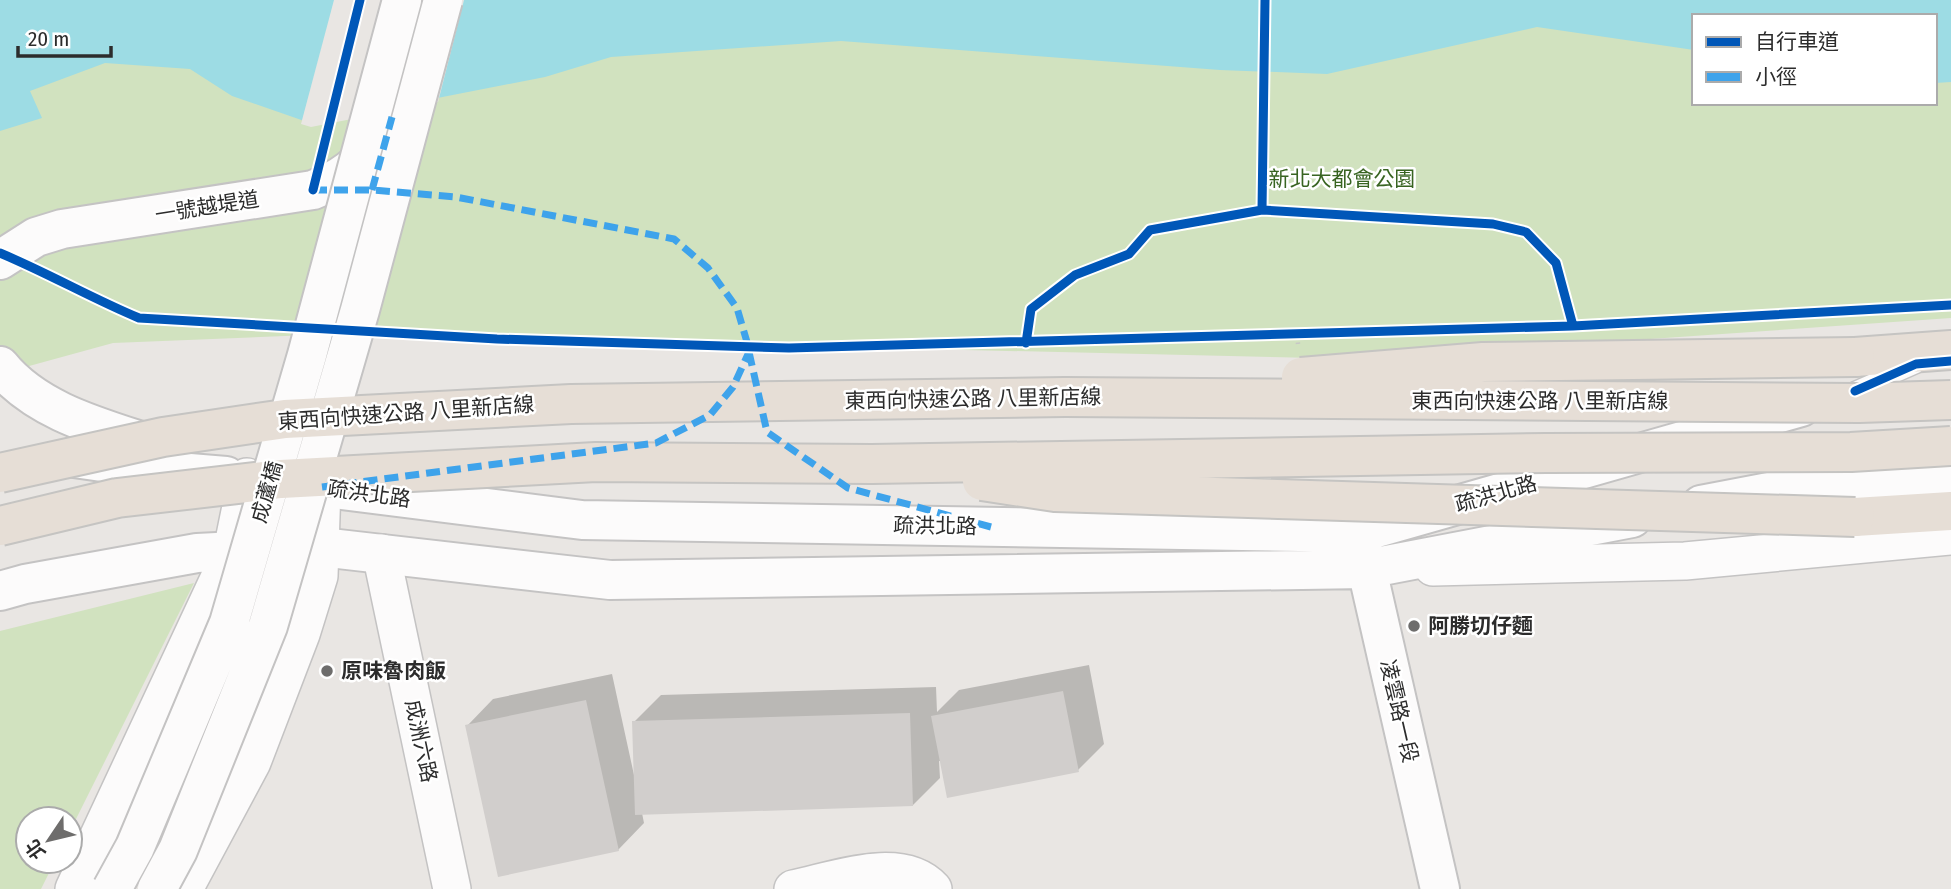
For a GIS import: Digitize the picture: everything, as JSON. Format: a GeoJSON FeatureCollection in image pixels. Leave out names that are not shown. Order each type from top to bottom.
{"type":"FeatureCollection","features":[{"type":"Feature","properties":{"kind":"highway"},"geometry":{"type":"LineString","coordinates":[[1065,397],[1483,362],[1855,357],[1951,350]]}},
{"type":"Feature","properties":{"kind":"highway","name":"東西向快速公路 八里新店線"},"geometry":{"type":"LineString","coordinates":[[0,472],[163,437],[285,419],[571,404],[1065,397],[1845,403],[1951,400]]}},
{"type":"Feature","properties":{"kind":"highway"},"geometry":{"type":"LineString","coordinates":[[0,526],[117,498],[281,479],[596,462],[872,464],[1532,453],[1851,452],[1951,446]]}},
{"type":"Feature","properties":{"kind":"highway"},"geometry":{"type":"LineString","coordinates":[[872,464],[1055,492],[1855,517],[1951,511]]}},
{"type":"Feature","properties":{"kind":"street","name":"成蘆橋"},"geometry":{"type":"LineString","coordinates":[[112,889],[135,847],[229,623],[307,355],[402,0]]}},
{"type":"Feature","properties":{"kind":"street","name":"一號越堤道"},"geometry":{"type":"LineString","coordinates":[[0,260],[36,237],[62,229],[313,190],[353,167],[375,143],[392,117],[423,0]]}},
{"type":"Feature","properties":{"kind":"street","name":"成蘆橋"},"geometry":{"type":"LineString","coordinates":[[157,889],[178,850],[268,626],[360,310],[443,0]]}},
{"type":"Feature","properties":{"kind":"street"},"geometry":{"type":"LineString","coordinates":[[0,366],[34,397],[60,411],[247,478],[232,551],[74,889]]}},
{"type":"Feature","properties":{"kind":"street","name":"疏洪北路"},"geometry":{"type":"LineString","coordinates":[[1362,551],[1855,391],[1951,384]]}},
{"type":"Feature","properties":{"kind":"street","name":"疏洪北路"},"geometry":{"type":"LineString","coordinates":[[0,472],[62,456],[165,471],[247,478],[582,520],[1362,551],[1685,561],[1951,536]]}},
{"type":"Feature","properties":{"kind":"street","name":"疏洪北路"},"geometry":{"type":"LineString","coordinates":[[0,592],[25,584],[184,555],[321,547],[610,580],[1362,551],[1795,487],[1951,481]]}},
{"type":"Feature","properties":{"kind":"street"},"geometry":{"type":"LineString","coordinates":[[184,889],[252,762],[301,634],[319,576],[322,488]]}},
{"type":"Feature","properties":{"kind":"street","name":"凌雲路一段"},"geometry":{"type":"LineString","coordinates":[[1362,551],[1440,889]]}},
{"type":"Feature","properties":{"kind":"street","name":"成洲六路"},"geometry":{"type":"LineString","coordinates":[[381,553],[452,889]]}},
{"type":"Feature","properties":{"kind":"street"},"geometry":{"type":"LineString","coordinates":[[793,889],[886,871],[923,879],[933,889]]}},
{"type":"Feature","properties":{"kind":"lane","name":"疏洪北路"},"geometry":{"type":"LineString","coordinates":[[1855,391],[1916,364],[1951,361]]}},
{"type":"Feature","properties":{"kind":"path"},"geometry":{"type":"LineString","coordinates":[[1285,334],[1311,333]]}},
{"type":"Feature","properties":{"kind":"green space","name":"新北大都會公園"},"geometry":{"type":"Polygon","coordinates":[[[0,0],[1951,0],[1951,318],[1362,359],[310,335],[113,343],[0,374],[0,0]]]}},
{"type":"Feature","properties":{"kind":"green space"},"geometry":{"type":"Polygon","coordinates":[[[194,583],[83,805],[14,805],[14,875],[48,875],[41,889],[0,889],[0,631],[194,583]]]}},
{"type":"Feature","properties":{"kind":"water"},"geometry":{"type":"Polygon","coordinates":[[[0,0],[1951,0],[1951,82],[1937,83],[1937,14],[1692,14],[1692,50],[1537,27],[1327,74],[1220,70],[841,41],[611,57],[545,77],[310,123],[232,96],[190,69],[105,63],[30,91],[42,118],[0,131],[0,0]]]}},
{"type":"Feature","properties":{"kind":"pier"},"geometry":{"type":"Polygon","coordinates":[[[334,0],[464,0],[438,102],[311,127],[301,124],[334,0]]]}},
{"type":"Feature","properties":{"kind":"building"},"geometry":{"type":"Polygon","coordinates":[[[1063,691],[1079,772],[947,798],[931,716],[1063,691]]]}},
{"type":"Feature","properties":{"kind":"building"},"geometry":{"type":"Polygon","coordinates":[[[586,700],[619,851],[498,877],[465,725],[586,700]]]}},
{"type":"Feature","properties":{"kind":"building"},"geometry":{"type":"Polygon","coordinates":[[[910,713],[913,806],[635,815],[632,721],[910,713]]]}},
{"type":"Feature","properties":{"kind":"marked path"},"geometry":{"type":"LineString","coordinates":[[372,190],[392,117]]}},
{"type":"Feature","properties":{"kind":"marked path"},"geometry":{"type":"LineString","coordinates":[[313,190],[372,190],[456,197],[674,239],[708,268],[737,308],[747,342]]}},
{"type":"Feature","properties":{"kind":"marked path"},"geometry":{"type":"LineString","coordinates":[[749,352],[767,432],[848,488],[991,527]]}},
{"type":"Feature","properties":{"kind":"marked path"},"geometry":{"type":"LineString","coordinates":[[322,487],[656,443],[710,415],[733,387],[749,352]]}},
{"type":"Feature","properties":{"kind":"cycle path"},"geometry":{"type":"LineString","coordinates":[[313,190],[360,0]]}},
{"type":"Feature","properties":{"kind":"cycle path"},"geometry":{"type":"LineString","coordinates":[[1262,210],[1265,0]]}},
{"type":"Feature","properties":{"kind":"cycle path"},"geometry":{"type":"LineString","coordinates":[[1026,343],[1031,309],[1075,275],[1129,254],[1150,230],[1262,210],[1493,224],[1526,232],[1556,263],[1573,326]]}},
{"type":"Feature","properties":{"kind":"cycle path"},"geometry":{"type":"LineString","coordinates":[[0,253],[139,318],[497,339],[789,348],[1573,326],[1951,305]]}},
{"type":"Feature","properties":{"kind":"cycle path"},"geometry":{"type":"LineString","coordinates":[[1855,391],[1916,364],[1951,361]]}},
{"type":"Feature","properties":{"kind":"place","name":"阿勝切仔麵"},"geometry":{"type":"Point","coordinates":[1414,626]}},
{"type":"Feature","properties":{"kind":"place","name":"原味魯肉飯"},"geometry":{"type":"Point","coordinates":[327,671]}}]}
